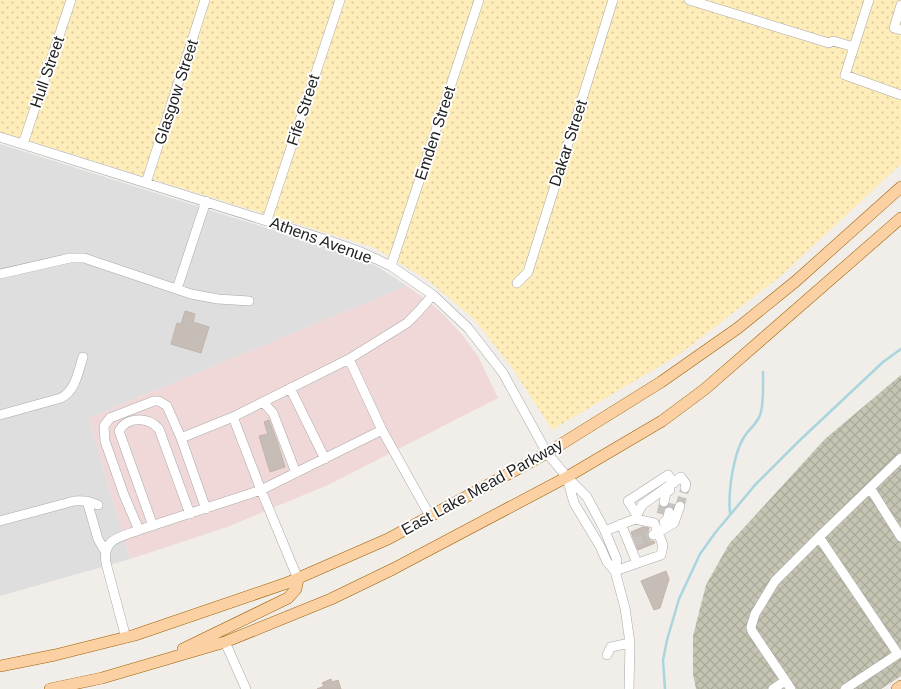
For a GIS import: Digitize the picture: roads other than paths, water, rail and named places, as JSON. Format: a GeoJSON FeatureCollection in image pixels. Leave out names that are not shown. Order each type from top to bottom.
{"type":"FeatureCollection","features":[{"type":"Feature","properties":{"kind":"main road","name":"East Lake Mead Parkway"},"geometry":{"type":"LineString","coordinates":[[0,666],[126,638],[298,579],[388,539],[547,453],[660,382],[738,328],[796,281],[901,186]]}},
{"type":"Feature","properties":{"kind":"main road","name":"East Lake Mead Parkway"},"geometry":{"type":"LineString","coordinates":[[50,689],[102,678],[225,642],[331,598],[392,569],[567,476],[662,422],[705,389],[901,218]]}},
{"type":"Feature","properties":{"kind":"main road"},"geometry":{"type":"LineString","coordinates":[[153,664],[288,598],[296,589],[298,579]]}},
{"type":"Feature","properties":{"kind":"main road"},"geometry":{"type":"LineString","coordinates":[[897,689],[901,686]]}},
{"type":"Feature","properties":{"kind":"street","name":"Hull Street"},"geometry":{"type":"LineString","coordinates":[[23,144],[71,0]]}},
{"type":"Feature","properties":{"kind":"street","name":"Glasgow Street"},"geometry":{"type":"LineString","coordinates":[[146,183],[205,0]]}},
{"type":"Feature","properties":{"kind":"street","name":"Fife Street"},"geometry":{"type":"LineString","coordinates":[[266,220],[340,0]]}},
{"type":"Feature","properties":{"kind":"street","name":"Emden Street"},"geometry":{"type":"LineString","coordinates":[[391,266],[479,0]]}},
{"type":"Feature","properties":{"kind":"street","name":"Dakar Street"},"geometry":{"type":"LineString","coordinates":[[517,283],[528,272],[613,0]]}},
{"type":"Feature","properties":{"kind":"street"},"geometry":{"type":"LineString","coordinates":[[689,0],[829,42],[833,41],[854,47]]}},
{"type":"Feature","properties":{"kind":"street"},"geometry":{"type":"LineString","coordinates":[[869,0],[845,75],[901,95]]}},
{"type":"Feature","properties":{"kind":"street"},"geometry":{"type":"LineString","coordinates":[[901,5],[894,28],[901,30]]}},
{"type":"Feature","properties":{"kind":"street","name":"Athens Avenue"},"geometry":{"type":"LineString","coordinates":[[0,137],[266,220],[361,252],[391,266],[433,294],[468,328],[503,373],[547,453],[587,496],[617,560],[615,571]]}},
{"type":"Feature","properties":{"kind":"street"},"geometry":{"type":"LineString","coordinates":[[177,289],[206,201]]}},
{"type":"Feature","properties":{"kind":"street"},"geometry":{"type":"LineString","coordinates":[[0,274],[70,258],[80,258],[89,259],[204,297],[249,301]]}},
{"type":"Feature","properties":{"kind":"street"},"geometry":{"type":"LineString","coordinates":[[181,438],[233,417],[349,359],[408,322],[433,294]]}},
{"type":"Feature","properties":{"kind":"street"},"geometry":{"type":"LineString","coordinates":[[0,415],[68,395],[72,389],[83,356]]}},
{"type":"Feature","properties":{"kind":"street"},"geometry":{"type":"LineString","coordinates":[[349,359],[382,430],[430,516]]}},
{"type":"Feature","properties":{"kind":"street"},"geometry":{"type":"LineString","coordinates":[[290,388],[325,459]]}},
{"type":"Feature","properties":{"kind":"street"},"geometry":{"type":"LineString","coordinates":[[139,530],[124,495],[105,441],[104,426],[110,418],[154,401],[159,401],[167,406],[181,438],[206,509]]}},
{"type":"Feature","properties":{"kind":"street"},"geometry":{"type":"LineString","coordinates":[[263,402],[273,413],[296,474]]}},
{"type":"Feature","properties":{"kind":"street"},"geometry":{"type":"LineString","coordinates":[[233,417],[298,579]]}},
{"type":"Feature","properties":{"kind":"street"},"geometry":{"type":"LineString","coordinates":[[153,526],[119,431],[122,426],[132,421],[150,421],[159,428],[190,514]]}},
{"type":"Feature","properties":{"kind":"street"},"geometry":{"type":"LineString","coordinates":[[105,551],[110,543],[139,530],[261,490],[382,430]]}},
{"type":"Feature","properties":{"kind":"street"},"geometry":{"type":"LineString","coordinates":[[791,689],[752,632],[752,622],[775,581],[901,458]]}},
{"type":"Feature","properties":{"kind":"street"},"geometry":{"type":"LineString","coordinates":[[672,489],[668,475],[628,501],[636,517],[662,524],[674,523],[680,506]]}},
{"type":"Feature","properties":{"kind":"street"},"geometry":{"type":"LineString","coordinates":[[567,476],[574,503],[600,546],[607,562],[615,571],[630,644],[629,689]]}},
{"type":"Feature","properties":{"kind":"street"},"geometry":{"type":"LineString","coordinates":[[605,531],[636,517],[642,505],[672,489],[686,484],[685,488]]}},
{"type":"Feature","properties":{"kind":"street"},"geometry":{"type":"LineString","coordinates":[[870,488],[901,537]]}},
{"type":"Feature","properties":{"kind":"street"},"geometry":{"type":"LineString","coordinates":[[0,521],[74,501],[82,500],[98,505]]}},
{"type":"Feature","properties":{"kind":"street"},"geometry":{"type":"LineString","coordinates":[[87,501],[98,540],[105,551],[106,563],[126,638]]}},
{"type":"Feature","properties":{"kind":"street"},"geometry":{"type":"LineString","coordinates":[[621,524],[632,543],[637,563]]}},
{"type":"Feature","properties":{"kind":"street"},"geometry":{"type":"LineString","coordinates":[[615,571],[661,555],[663,544],[662,524]]}},
{"type":"Feature","properties":{"kind":"street"},"geometry":{"type":"LineString","coordinates":[[818,537],[898,654],[845,689]]}},
{"type":"Feature","properties":{"kind":"street"},"geometry":{"type":"LineString","coordinates":[[225,642],[246,689]]}},
{"type":"Feature","properties":{"kind":"street"},"geometry":{"type":"LineString","coordinates":[[607,655],[611,647],[630,644]]}},
{"type":"Feature","properties":{"kind":"street"},"geometry":{"type":"LineString","coordinates":[[773,689],[785,681]]}},
{"type":"Feature","properties":{"kind":"waterway"},"geometry":{"type":"LineString","coordinates":[[665,689],[663,660],[667,640],[679,599],[700,554],[755,485],[883,362],[901,349]]}},
{"type":"Feature","properties":{"kind":"waterway"},"geometry":{"type":"LineString","coordinates":[[730,513],[734,463],[744,437],[760,415],[763,400],[763,372]]}},
{"type":"Feature","properties":{"kind":"tunnel"},"geometry":{"type":"LineString","coordinates":[[680,506],[685,488]]}},
{"type":"Feature","properties":{"kind":"tunnel"},"geometry":{"type":"LineString","coordinates":[[669,512],[672,499]]}},
{"type":"Feature","properties":{"kind":"tunnel"},"geometry":{"type":"LineString","coordinates":[[661,514],[664,502]]}},
{"type":"Feature","properties":{"kind":"tunnel"},"geometry":{"type":"LineString","coordinates":[[634,542],[652,535]]}}]}
